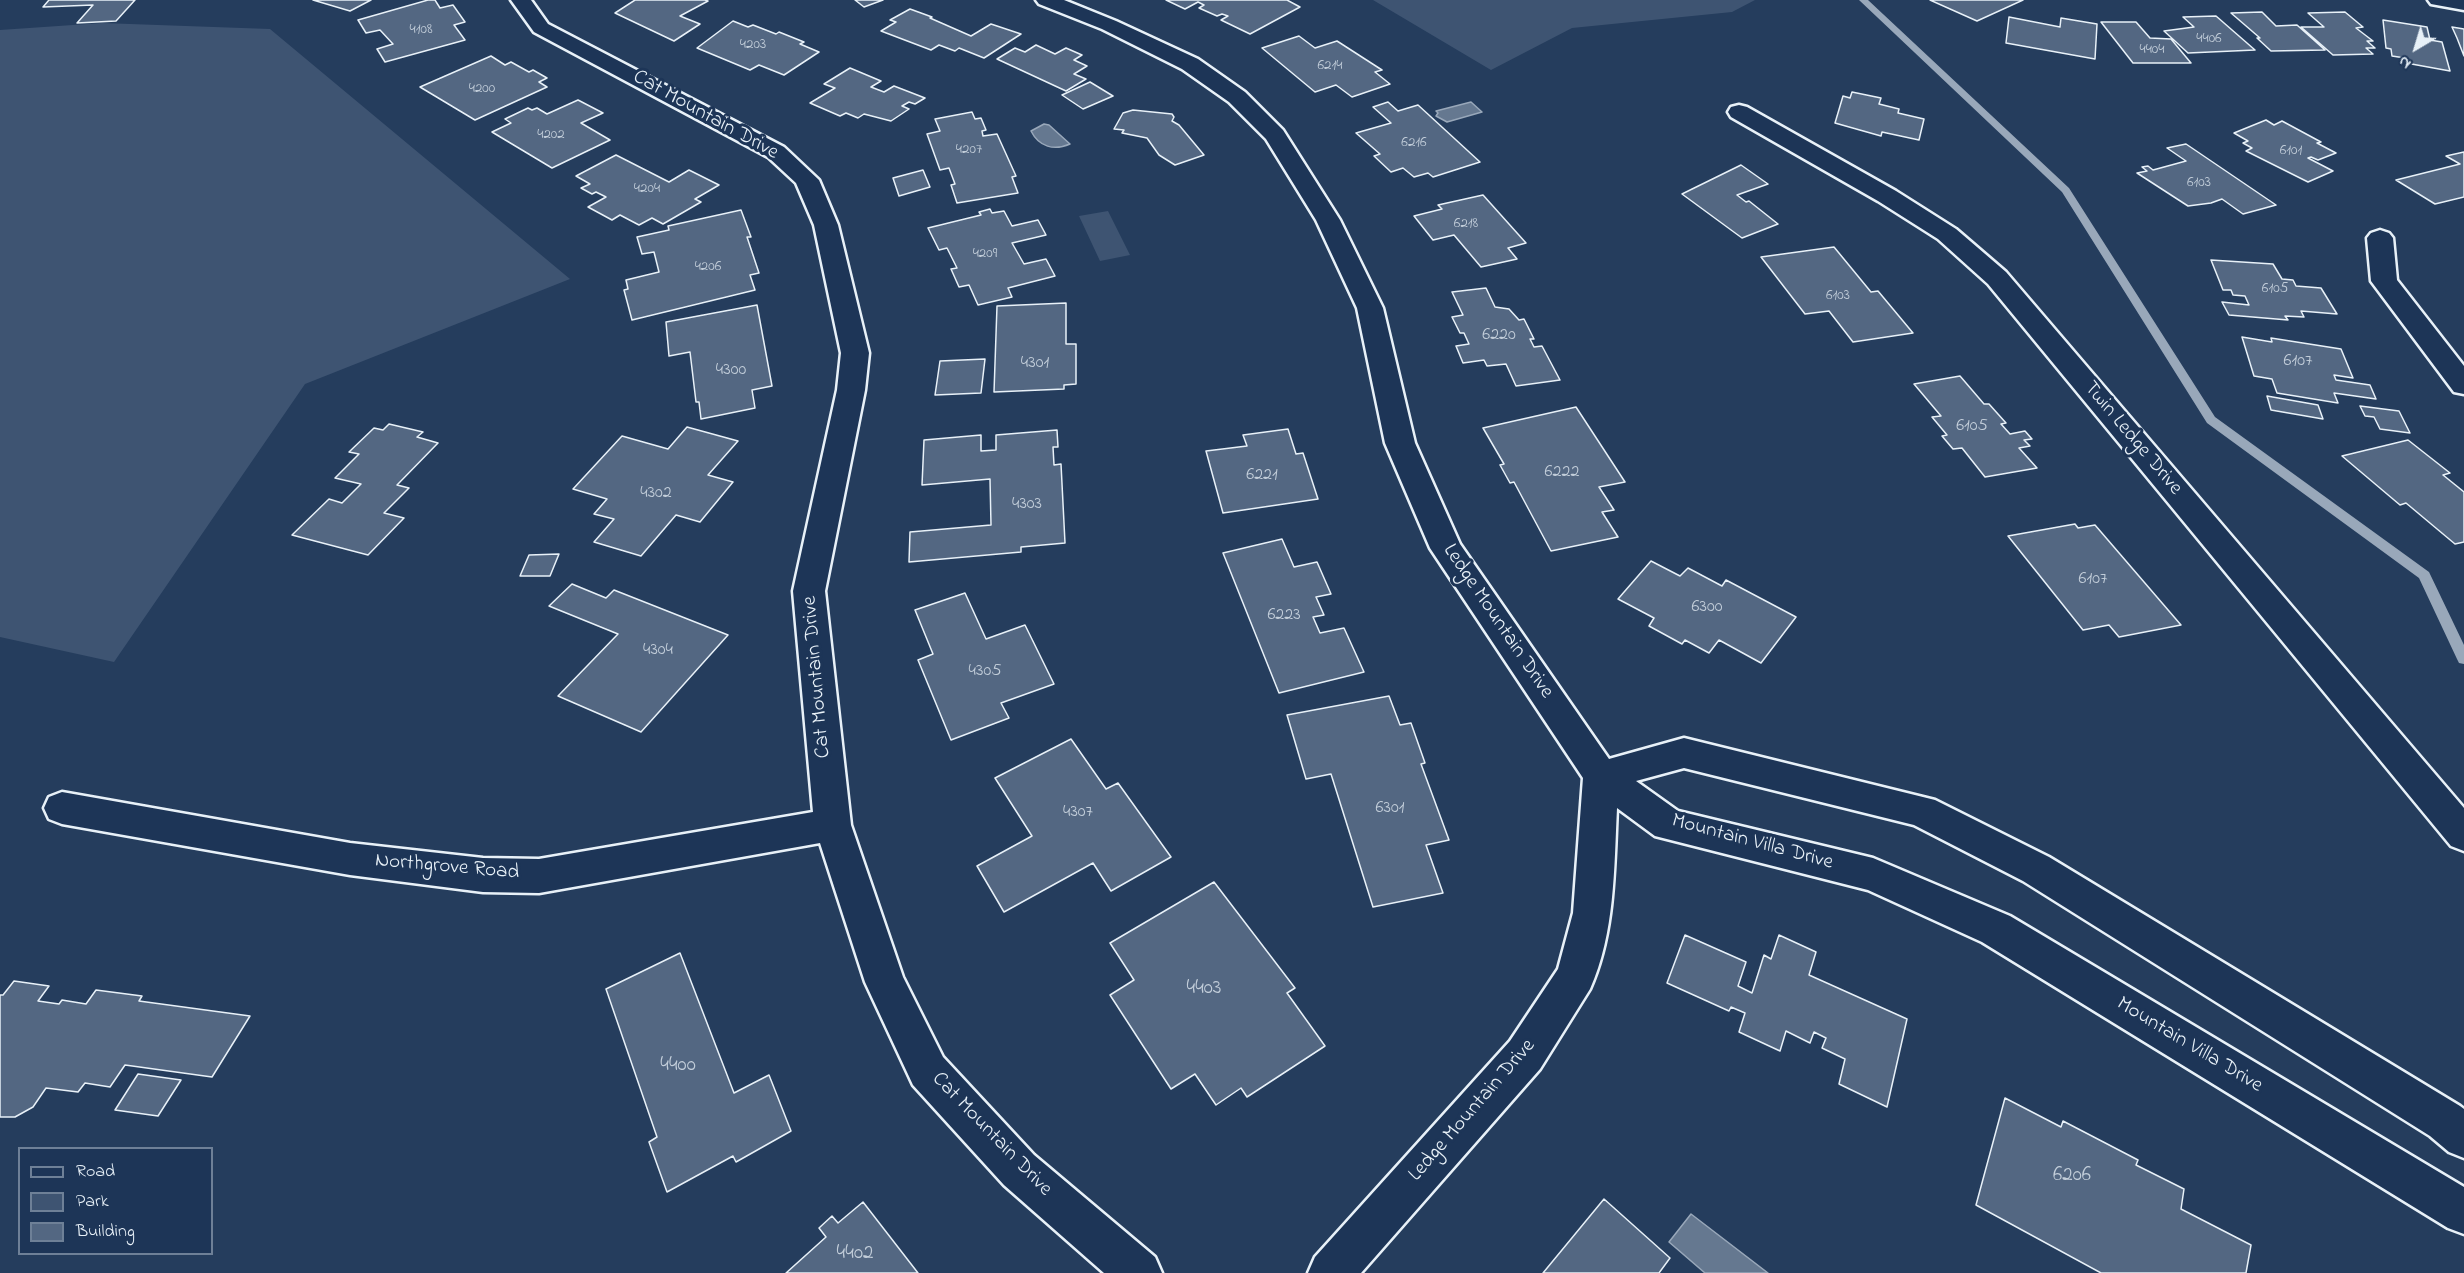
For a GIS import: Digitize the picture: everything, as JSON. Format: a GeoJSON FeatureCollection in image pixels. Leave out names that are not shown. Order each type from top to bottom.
{"type":"FeatureCollection","features":[{"type":"Feature","properties":{"kind":"street","name":"Cat Mountain Drive"},"geometry":{"type":"LineString","coordinates":[[521,0],[542,28],[776,153],[807,180],[826,225],[855,353],[851,390],[809,591],[833,825],[885,982],[928,1071],[1020,1170],[1139,1273]]}},
{"type":"Feature","properties":{"kind":"street","name":"Ledge Mountain Drive"},"geometry":{"type":"LineString","coordinates":[[1046,0],[1109,25],[1190,64],[1237,97],[1275,135],[1328,220],[1370,308],[1400,443],[1446,548],[1602,776],[1592,913],[1576,976],[1525,1055],[1331,1273]]}},
{"type":"Feature","properties":{"kind":"street"},"geometry":{"type":"LineString","coordinates":[[2438,0],[2464,4]]}},
{"type":"Feature","properties":{"kind":"street","name":"Twin Ledge Drive"},"geometry":{"type":"LineString","coordinates":[[1740,112],[1887,196],[1947,234],[1997,278],[2464,836]]}},
{"type":"Feature","properties":{"kind":"street"},"geometry":{"type":"LineString","coordinates":[[2380,238],[2384,281],[2464,385]]}},
{"type":"Feature","properties":{"kind":"street"},"geometry":{"type":"LineString","coordinates":[[1602,776],[1684,753],[1922,811],[2036,869],[2445,1121],[2464,1137]]}},
{"type":"Feature","properties":{"kind":"street","name":"Mountain Villa Drive"},"geometry":{"type":"LineString","coordinates":[[1602,776],[1668,825],[1873,874],[1996,929],[2464,1212]]}},
{"type":"Feature","properties":{"kind":"street","name":"Northgrove Road"},"geometry":{"type":"LineString","coordinates":[[62,808],[350,859],[483,875],[539,876],[833,825]]}},
{"type":"Feature","properties":{"kind":"green space"},"geometry":{"type":"Polygon","coordinates":[[[1373,0],[1755,0],[1732,12],[1572,28],[1491,70],[1373,0]]]}},
{"type":"Feature","properties":{"kind":"green space"},"geometry":{"type":"Polygon","coordinates":[[[102,23],[270,29],[570,279],[305,384],[114,662],[0,637],[0,30],[102,23]]]}},
{"type":"Feature","properties":{"kind":"green space"},"geometry":{"type":"Polygon","coordinates":[[[1108,211],[1130,255],[1100,261],[1079,216],[1108,211]]]}},
{"type":"Feature","properties":{"kind":"shaded area"},"geometry":{"type":"Polygon","coordinates":[[[1471,102],[1482,112],[1447,122],[1436,116],[1438,113],[1436,111],[1471,102]]]}},
{"type":"Feature","properties":{"kind":"shaded area"},"geometry":{"type":"Polygon","coordinates":[[[1044,124],[1049,125],[1070,144],[1053,147],[1038,141],[1031,131],[1044,124]]]}},
{"type":"Feature","properties":{"kind":"shaded area"},"geometry":{"type":"Polygon","coordinates":[[[1691,1214],[1768,1273],[1705,1273],[1669,1242],[1691,1214]]]}},
{"type":"Feature","properties":{"kind":"building"},"geometry":{"type":"Polygon","coordinates":[[[49,0],[135,0],[116,21],[77,23],[93,5],[43,7],[49,0]]]}},
{"type":"Feature","properties":{"kind":"building"},"geometry":{"type":"Polygon","coordinates":[[[313,0],[371,0],[350,11],[313,0]]]}},
{"type":"Feature","properties":{"kind":"building"},"geometry":{"type":"Polygon","coordinates":[[[435,0],[440,8],[453,5],[465,22],[454,25],[465,40],[385,62],[377,49],[393,44],[380,30],[366,33],[358,20],[435,0]]]}},
{"type":"Feature","properties":{"kind":"building"},"geometry":{"type":"Polygon","coordinates":[[[635,0],[708,1],[680,16],[700,24],[674,41],[615,13],[635,0]]]}},
{"type":"Feature","properties":{"kind":"building"},"geometry":{"type":"Polygon","coordinates":[[[855,0],[883,0],[864,7],[855,0]]]}},
{"type":"Feature","properties":{"kind":"building"},"geometry":{"type":"Polygon","coordinates":[[[1166,0],[1287,0],[1300,7],[1250,34],[1221,20],[1228,16],[1222,14],[1217,16],[1199,8],[1204,5],[1198,2],[1185,9],[1166,0]]]}},
{"type":"Feature","properties":{"kind":"building"},"geometry":{"type":"Polygon","coordinates":[[[1930,0],[2023,0],[1977,21],[1930,0]]]}},
{"type":"Feature","properties":{"kind":"building"},"geometry":{"type":"Polygon","coordinates":[[[910,9],[971,36],[991,24],[1021,34],[984,58],[959,48],[955,51],[939,45],[931,50],[881,31],[896,22],[890,20],[910,9]]]}},
{"type":"Feature","properties":{"kind":"building"},"geometry":{"type":"Polygon","coordinates":[[[2262,12],[2276,26],[2297,25],[2325,50],[2271,51],[2257,38],[2260,38],[2231,13],[2262,12]]]}},
{"type":"Feature","properties":{"kind":"building"},"geometry":{"type":"Polygon","coordinates":[[[2345,12],[2363,27],[2356,28],[2373,41],[2367,41],[2375,48],[2366,48],[2373,54],[2333,55],[2301,27],[2324,27],[2308,13],[2345,12]]]}},
{"type":"Feature","properties":{"kind":"building"},"geometry":{"type":"Polygon","coordinates":[[[2216,16],[2255,50],[2188,53],[2164,31],[2194,27],[2183,17],[2216,16]]]}},
{"type":"Feature","properties":{"kind":"building"},"geometry":{"type":"Polygon","coordinates":[[[2009,17],[2060,27],[2061,18],[2097,24],[2095,59],[2006,43],[2009,17]]]}},
{"type":"Feature","properties":{"kind":"building"},"geometry":{"type":"Polygon","coordinates":[[[2383,20],[2427,27],[2430,40],[2442,42],[2450,71],[2406,63],[2405,58],[2392,56],[2391,49],[2386,48],[2383,20]]]}},
{"type":"Feature","properties":{"kind":"building"},"geometry":{"type":"Polygon","coordinates":[[[733,21],[748,27],[753,25],[776,34],[779,32],[804,42],[800,44],[819,52],[784,75],[759,65],[750,70],[697,48],[733,21]]]}},
{"type":"Feature","properties":{"kind":"building"},"geometry":{"type":"Polygon","coordinates":[[[2101,22],[2136,22],[2150,38],[2171,39],[2191,63],[2133,63],[2101,22]]]}},
{"type":"Feature","properties":{"kind":"building"},"geometry":{"type":"Polygon","coordinates":[[[2452,27],[2464,29],[2464,56],[2457,38],[2452,27]]]}},
{"type":"Feature","properties":{"kind":"building"},"geometry":{"type":"Polygon","coordinates":[[[1299,36],[1315,48],[1337,41],[1382,70],[1375,72],[1390,84],[1352,97],[1336,85],[1315,92],[1262,48],[1299,36]]]}},
{"type":"Feature","properties":{"kind":"building"},"geometry":{"type":"Polygon","coordinates":[[[1036,45],[1055,54],[1066,48],[1082,55],[1074,60],[1087,66],[1074,74],[1086,79],[1066,91],[997,59],[1015,48],[1025,52],[1036,45]]]}},
{"type":"Feature","properties":{"kind":"building"},"geometry":{"type":"Polygon","coordinates":[[[491,56],[505,65],[511,62],[529,72],[533,70],[547,78],[539,82],[547,87],[475,120],[420,87],[491,56]]]}},
{"type":"Feature","properties":{"kind":"building"},"geometry":{"type":"Polygon","coordinates":[[[850,68],[881,81],[871,87],[884,92],[894,86],[925,98],[915,104],[909,102],[902,106],[909,109],[891,121],[864,114],[858,118],[846,113],[840,116],[810,103],[835,88],[824,84],[850,68]]]}},
{"type":"Feature","properties":{"kind":"building"},"geometry":{"type":"Polygon","coordinates":[[[1090,82],[1113,96],[1083,109],[1062,95],[1090,82]]]}},
{"type":"Feature","properties":{"kind":"building"},"geometry":{"type":"Polygon","coordinates":[[[1852,92],[1881,98],[1879,104],[1899,109],[1898,113],[1924,119],[1919,140],[1882,132],[1881,136],[1835,123],[1843,96],[1850,98],[1852,92]]]}},
{"type":"Feature","properties":{"kind":"building"},"geometry":{"type":"Polygon","coordinates":[[[578,100],[603,113],[581,123],[610,140],[552,168],[492,132],[511,123],[505,119],[528,108],[532,110],[537,108],[547,114],[578,100]]]}},
{"type":"Feature","properties":{"kind":"building"},"geometry":{"type":"Polygon","coordinates":[[[1388,102],[1398,111],[1418,105],[1480,162],[1433,177],[1428,173],[1414,177],[1403,168],[1391,172],[1374,156],[1380,154],[1356,133],[1391,123],[1373,107],[1388,102]]]}},
{"type":"Feature","properties":{"kind":"building"},"geometry":{"type":"Polygon","coordinates":[[[1133,110],[1172,114],[1174,117],[1172,121],[1179,125],[1204,155],[1175,165],[1159,155],[1147,138],[1114,129],[1123,113],[1133,110]]]}},
{"type":"Feature","properties":{"kind":"building"},"geometry":{"type":"Polygon","coordinates":[[[972,112],[975,119],[981,118],[986,130],[982,131],[983,136],[997,134],[1016,176],[1012,177],[1018,193],[957,203],[951,185],[955,184],[949,168],[940,170],[927,134],[940,131],[935,119],[972,112]]]}},
{"type":"Feature","properties":{"kind":"building"},"geometry":{"type":"Polygon","coordinates":[[[2266,120],[2274,125],[2282,121],[2321,142],[2317,143],[2336,153],[2318,160],[2308,158],[2333,171],[2308,182],[2246,151],[2252,148],[2243,143],[2248,141],[2234,133],[2266,120]]]}},
{"type":"Feature","properties":{"kind":"building"},"geometry":{"type":"Polygon","coordinates":[[[2186,144],[2276,205],[2243,214],[2222,199],[2188,206],[2137,173],[2147,171],[2142,167],[2148,166],[2153,170],[2186,161],[2167,148],[2186,144]]]}},
{"type":"Feature","properties":{"kind":"building"},"geometry":{"type":"Polygon","coordinates":[[[2464,152],[2464,197],[2435,204],[2396,180],[2460,164],[2446,156],[2464,152]]]}},
{"type":"Feature","properties":{"kind":"building"},"geometry":{"type":"Polygon","coordinates":[[[616,155],[669,182],[689,170],[719,185],[695,199],[701,202],[663,224],[652,218],[639,225],[620,215],[612,220],[588,207],[606,197],[596,192],[592,194],[581,188],[590,184],[576,176],[616,155]]]}},
{"type":"Feature","properties":{"kind":"building"},"geometry":{"type":"Polygon","coordinates":[[[1741,165],[1768,184],[1737,195],[1746,202],[1749,201],[1778,224],[1742,238],[1682,194],[1741,165]]]}},
{"type":"Feature","properties":{"kind":"building"},"geometry":{"type":"Polygon","coordinates":[[[923,170],[930,187],[899,196],[893,178],[923,170]]]}},
{"type":"Feature","properties":{"kind":"building"},"geometry":{"type":"Polygon","coordinates":[[[1483,195],[1526,243],[1508,248],[1517,259],[1481,267],[1454,235],[1433,240],[1414,216],[1442,209],[1438,205],[1483,195]]]}},
{"type":"Feature","properties":{"kind":"building"},"geometry":{"type":"Polygon","coordinates":[[[990,209],[992,213],[1004,211],[1012,226],[1038,220],[1046,235],[1012,243],[1024,264],[1046,259],[1055,276],[1008,288],[1012,297],[978,305],[969,285],[959,287],[951,269],[957,268],[947,248],[939,250],[928,228],[981,215],[979,212],[990,209]]]}},
{"type":"Feature","properties":{"kind":"building"},"geometry":{"type":"Polygon","coordinates":[[[741,210],[751,237],[747,237],[759,273],[750,275],[755,290],[632,320],[624,290],[628,289],[626,280],[659,272],[654,252],[642,254],[637,237],[669,230],[668,226],[741,210]]]}},
{"type":"Feature","properties":{"kind":"building"},"geometry":{"type":"Polygon","coordinates":[[[1834,247],[1871,292],[1878,291],[1913,333],[1853,342],[1829,311],[1805,314],[1761,257],[1834,247]]]}},
{"type":"Feature","properties":{"kind":"building"},"geometry":{"type":"Polygon","coordinates":[[[2211,260],[2273,264],[2282,279],[2293,280],[2296,286],[2321,288],[2337,314],[2301,311],[2304,317],[2285,316],[2288,320],[2229,315],[2222,302],[2249,305],[2245,296],[2233,295],[2231,290],[2223,290],[2211,260]]]}},
{"type":"Feature","properties":{"kind":"building"},"geometry":{"type":"Polygon","coordinates":[[[1486,288],[1495,307],[1509,309],[1519,320],[1524,319],[1534,339],[1530,339],[1534,347],[1542,346],[1560,380],[1516,386],[1506,364],[1487,366],[1484,360],[1463,363],[1456,346],[1469,344],[1452,317],[1463,315],[1452,292],[1486,288]]]}},
{"type":"Feature","properties":{"kind":"building"},"geometry":{"type":"Polygon","coordinates":[[[1066,303],[1066,344],[1076,344],[1076,384],[1064,385],[1064,389],[994,392],[997,306],[1066,303]]]}},
{"type":"Feature","properties":{"kind":"building"},"geometry":{"type":"Polygon","coordinates":[[[757,305],[772,386],[752,390],[755,408],[701,419],[699,402],[696,402],[690,352],[669,356],[666,322],[757,305]]]}},
{"type":"Feature","properties":{"kind":"building"},"geometry":{"type":"Polygon","coordinates":[[[2242,337],[2272,342],[2271,338],[2341,349],[2353,378],[2334,375],[2336,380],[2370,385],[2376,399],[2334,393],[2338,403],[2277,393],[2272,379],[2254,376],[2242,337]]]}},
{"type":"Feature","properties":{"kind":"building"},"geometry":{"type":"Polygon","coordinates":[[[985,359],[981,393],[935,395],[940,361],[985,359]]]}},
{"type":"Feature","properties":{"kind":"building"},"geometry":{"type":"Polygon","coordinates":[[[1960,376],[1984,404],[1989,404],[2006,423],[2001,424],[2010,434],[2025,431],[2032,439],[2024,440],[2030,446],[2019,448],[2037,468],[1985,477],[1962,448],[1953,449],[1942,436],[1947,435],[1932,417],[1941,416],[1914,384],[1960,376]]]}},
{"type":"Feature","properties":{"kind":"building"},"geometry":{"type":"Polygon","coordinates":[[[2267,396],[2318,405],[2323,419],[2271,410],[2267,396]]]}},
{"type":"Feature","properties":{"kind":"building"},"geometry":{"type":"Polygon","coordinates":[[[2360,406],[2399,411],[2410,433],[2380,429],[2374,417],[2365,416],[2360,406]]]}},
{"type":"Feature","properties":{"kind":"building"},"geometry":{"type":"Polygon","coordinates":[[[1576,407],[1625,482],[1599,487],[1614,510],[1602,512],[1618,537],[1551,551],[1514,482],[1510,483],[1500,465],[1504,464],[1483,428],[1576,407]]]}},
{"type":"Feature","properties":{"kind":"building"},"geometry":{"type":"Polygon","coordinates":[[[389,424],[423,432],[417,437],[438,443],[397,485],[409,488],[384,513],[404,518],[368,555],[292,535],[329,499],[342,503],[361,484],[335,478],[359,454],[349,452],[374,428],[383,430],[389,424]]]}},
{"type":"Feature","properties":{"kind":"building"},"geometry":{"type":"Polygon","coordinates":[[[687,427],[738,441],[708,475],[733,482],[700,522],[676,515],[641,556],[594,542],[614,519],[594,514],[607,499],[573,489],[622,436],[668,449],[687,427]]]}},
{"type":"Feature","properties":{"kind":"building"},"geometry":{"type":"Polygon","coordinates":[[[1288,429],[1296,454],[1303,453],[1318,499],[1223,513],[1206,451],[1247,446],[1243,435],[1288,429]]]}},
{"type":"Feature","properties":{"kind":"building"},"geometry":{"type":"Polygon","coordinates":[[[1057,430],[1058,447],[1053,447],[1054,465],[1061,464],[1065,543],[1021,547],[1021,552],[909,562],[910,532],[991,525],[990,479],[922,485],[924,440],[981,435],[981,451],[996,450],[996,435],[1057,430]]]}},
{"type":"Feature","properties":{"kind":"building"},"geometry":{"type":"Polygon","coordinates":[[[2408,440],[2450,473],[2443,475],[2464,492],[2464,542],[2455,544],[2406,503],[2400,505],[2342,456],[2408,440]]]}},
{"type":"Feature","properties":{"kind":"building"},"geometry":{"type":"Polygon","coordinates":[[[2075,524],[2078,528],[2095,525],[2181,625],[2119,637],[2109,625],[2083,630],[2008,536],[2075,524]]]}},
{"type":"Feature","properties":{"kind":"building"},"geometry":{"type":"Polygon","coordinates":[[[1282,539],[1294,567],[1317,562],[1331,594],[1316,597],[1324,615],[1313,617],[1320,633],[1344,628],[1364,672],[1279,693],[1223,553],[1282,539]]]}},
{"type":"Feature","properties":{"kind":"building"},"geometry":{"type":"Polygon","coordinates":[[[559,554],[550,576],[520,576],[529,555],[559,554]]]}},
{"type":"Feature","properties":{"kind":"building"},"geometry":{"type":"Polygon","coordinates":[[[1651,561],[1680,576],[1688,568],[1722,586],[1726,580],[1796,617],[1761,663],[1719,640],[1709,653],[1685,640],[1682,644],[1649,626],[1654,618],[1618,599],[1651,561]]]}},
{"type":"Feature","properties":{"kind":"building"},"geometry":{"type":"Polygon","coordinates":[[[572,584],[606,598],[614,590],[728,635],[641,732],[558,696],[618,634],[549,606],[572,584]]]}},
{"type":"Feature","properties":{"kind":"building"},"geometry":{"type":"Polygon","coordinates":[[[965,593],[986,639],[1025,625],[1054,684],[1001,703],[1009,718],[951,740],[918,660],[933,654],[915,610],[965,593]]]}},
{"type":"Feature","properties":{"kind":"building"},"geometry":{"type":"Polygon","coordinates":[[[1389,696],[1400,725],[1411,723],[1425,763],[1421,764],[1449,840],[1426,845],[1443,893],[1373,907],[1331,774],[1306,779],[1287,715],[1389,696]]]}},
{"type":"Feature","properties":{"kind":"building"},"geometry":{"type":"Polygon","coordinates":[[[1071,739],[1106,789],[1118,783],[1171,857],[1111,891],[1093,863],[1004,912],[977,866],[1032,836],[995,778],[1071,739]]]}},
{"type":"Feature","properties":{"kind":"building"},"geometry":{"type":"Polygon","coordinates":[[[1214,882],[1295,988],[1287,993],[1325,1046],[1247,1097],[1241,1088],[1216,1105],[1195,1074],[1171,1089],[1110,995],[1134,980],[1110,943],[1214,882]]]}},
{"type":"Feature","properties":{"kind":"building"},"geometry":{"type":"Polygon","coordinates":[[[1685,935],[1746,962],[1738,986],[1752,993],[1764,955],[1771,959],[1779,935],[1816,952],[1809,975],[1907,1019],[1887,1107],[1839,1084],[1845,1059],[1822,1048],[1826,1038],[1814,1032],[1810,1043],[1786,1031],[1780,1051],[1739,1032],[1745,1013],[1731,1007],[1729,1011],[1667,983],[1685,935]]]}},
{"type":"Feature","properties":{"kind":"building"},"geometry":{"type":"Polygon","coordinates":[[[680,953],[734,1093],[769,1075],[791,1131],[736,1162],[733,1156],[667,1192],[649,1142],[657,1137],[606,989],[680,953]]]}},
{"type":"Feature","properties":{"kind":"building"},"geometry":{"type":"Polygon","coordinates":[[[14,981],[49,986],[38,1001],[59,1004],[62,1000],[86,1004],[96,990],[142,996],[139,1001],[250,1016],[212,1077],[125,1065],[110,1087],[85,1083],[78,1092],[46,1088],[33,1107],[15,1117],[0,1117],[0,995],[3,995],[14,981]]]}},
{"type":"Feature","properties":{"kind":"building"},"geometry":{"type":"Polygon","coordinates":[[[138,1074],[181,1080],[158,1116],[115,1110],[138,1074]]]}},
{"type":"Feature","properties":{"kind":"building"},"geometry":{"type":"Polygon","coordinates":[[[2005,1098],[2061,1127],[2063,1121],[2138,1160],[2136,1165],[2184,1189],[2181,1209],[2251,1245],[2246,1273],[2101,1273],[1976,1205],[2005,1098]]]}},
{"type":"Feature","properties":{"kind":"building"},"geometry":{"type":"Polygon","coordinates":[[[1604,1199],[1670,1258],[1659,1273],[1543,1273],[1604,1199]]]}},
{"type":"Feature","properties":{"kind":"building"},"geometry":{"type":"Polygon","coordinates":[[[863,1202],[918,1273],[786,1273],[826,1237],[819,1228],[832,1216],[838,1223],[863,1202]]]}},
{"type":"Feature","properties":{"kind":"waterway"},"geometry":{"type":"LineString","coordinates":[[1863,0],[2066,190],[2211,420],[2424,575],[2464,659]]}}]}
